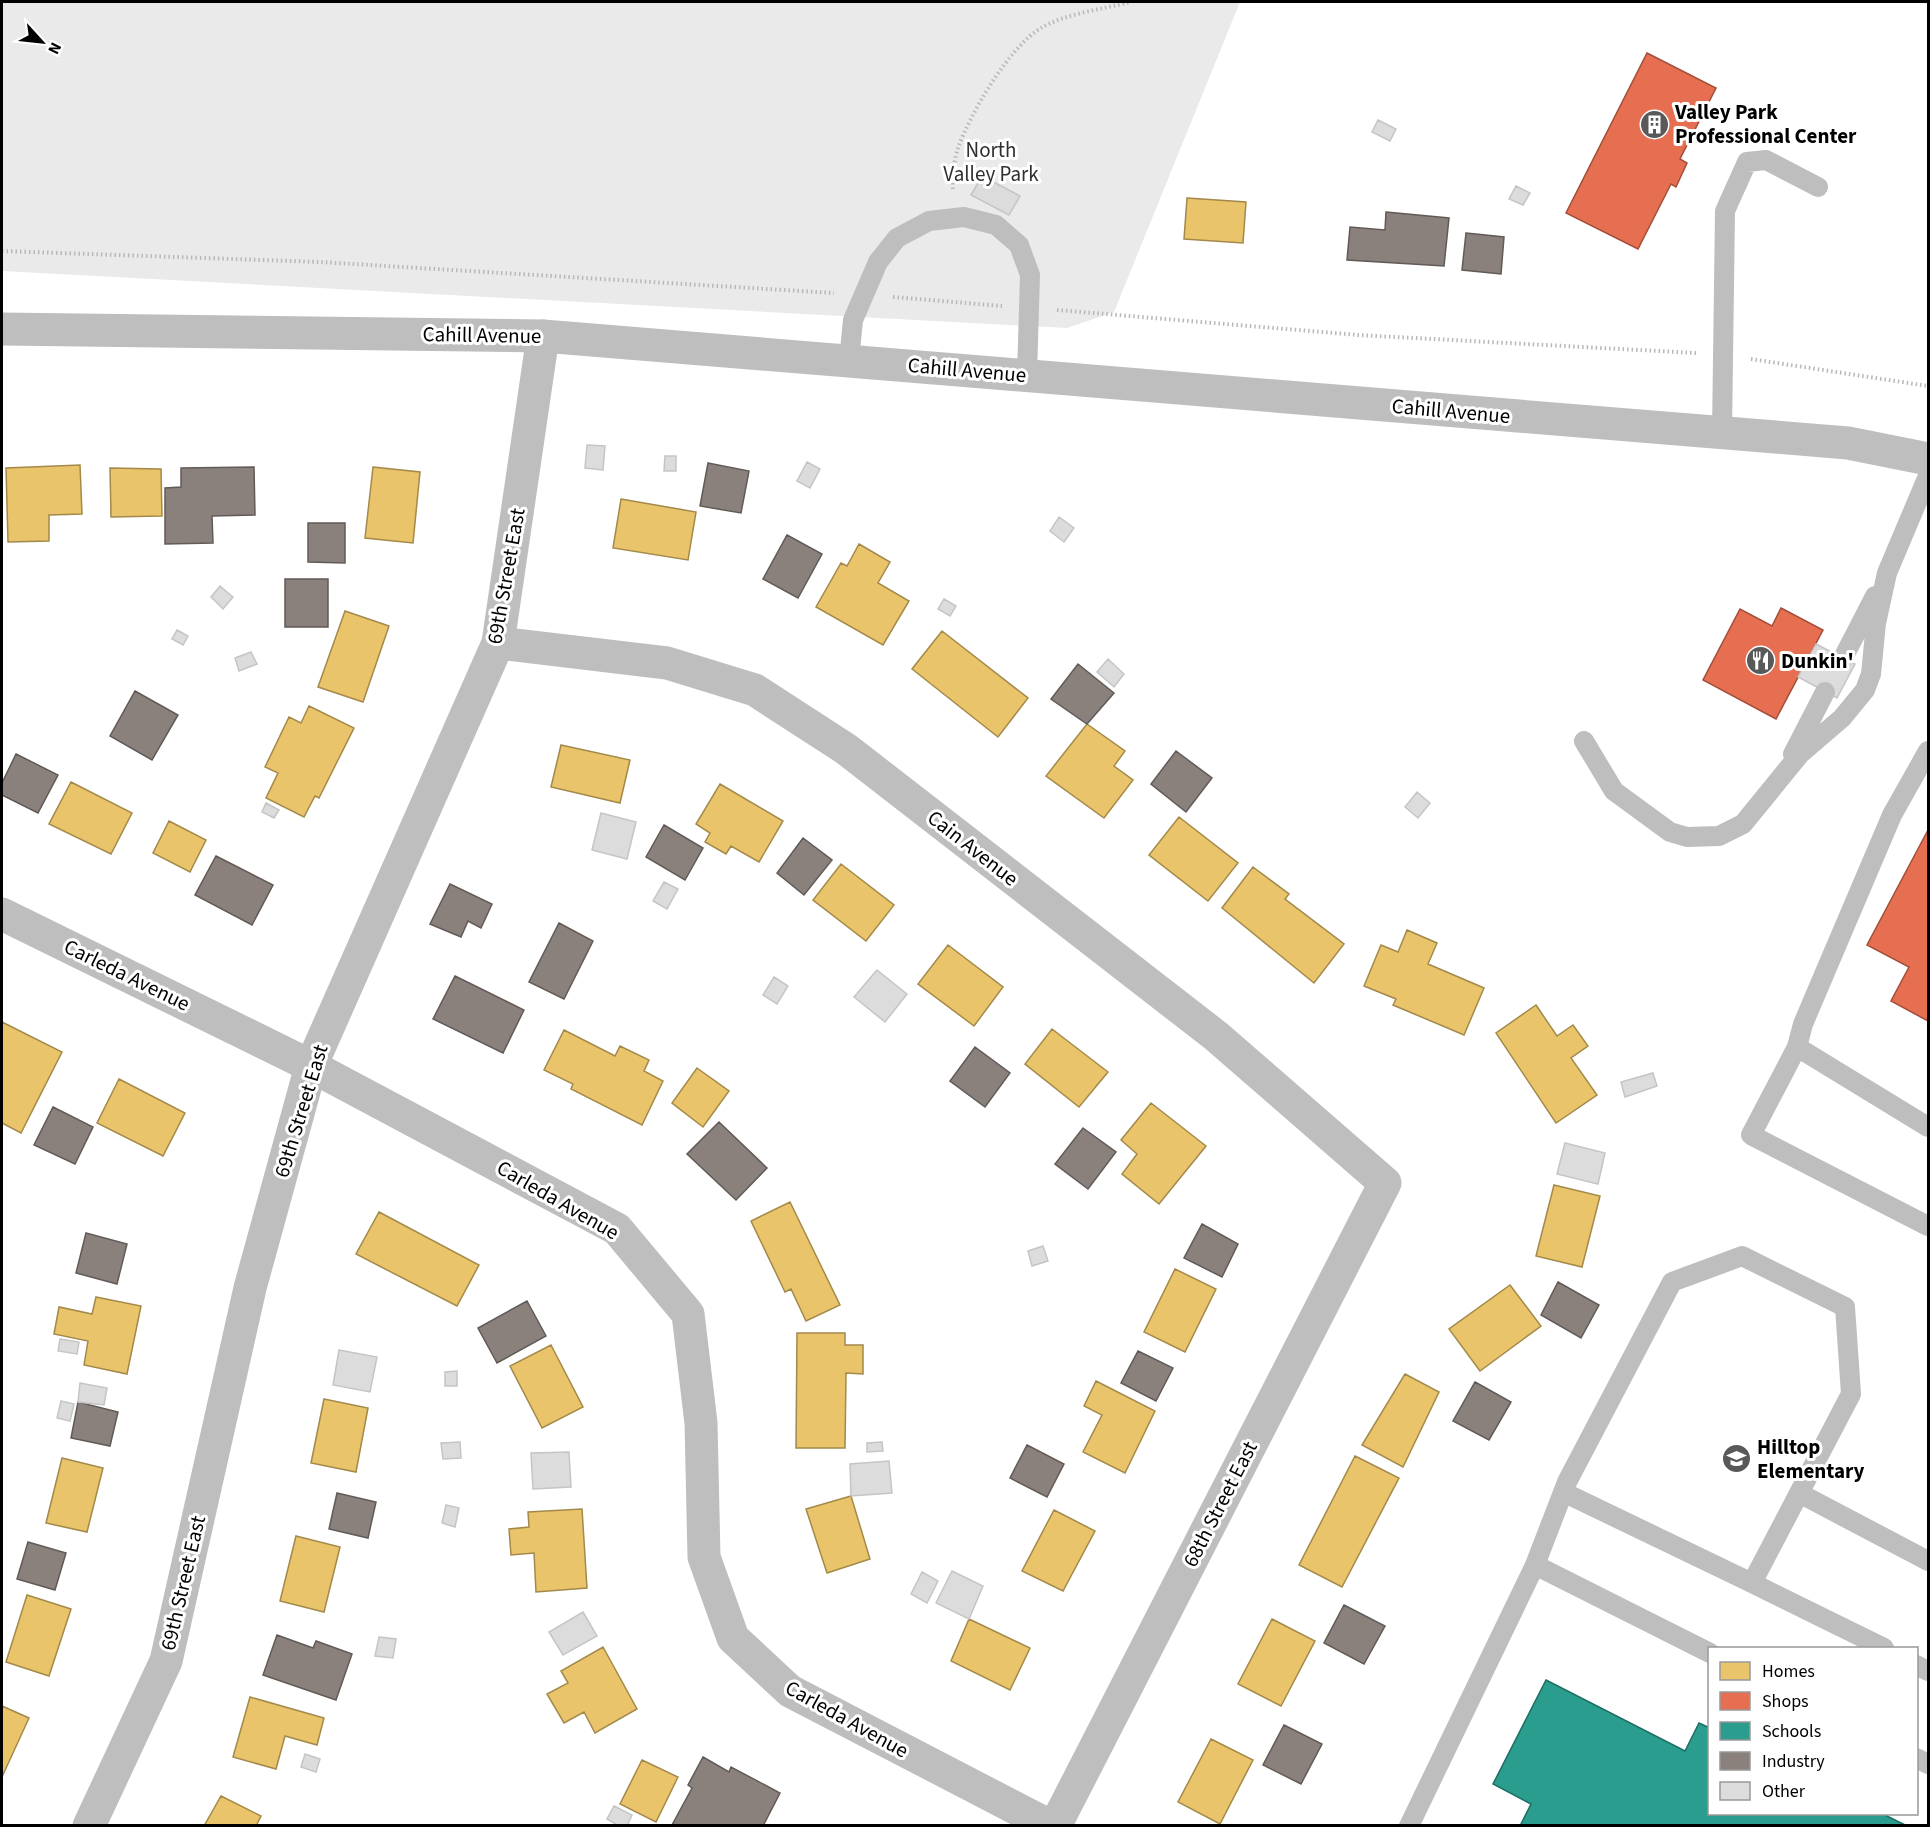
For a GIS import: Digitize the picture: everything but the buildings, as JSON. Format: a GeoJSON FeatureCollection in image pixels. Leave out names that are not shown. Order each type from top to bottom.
{"type":"FeatureCollection","features":[{"type":"Feature","properties":{"kind":"street","name":"Cahill Avenue"},"geometry":{"type":"LineString","coordinates":[[2,329],[543,336],[1848,443],[1929,459]]}},
{"type":"Feature","properties":{"kind":"street","name":"69th Street East"},"geometry":{"type":"LineString","coordinates":[[89,1826],[166,1660],[250,1288],[311,1066],[498,643],[543,336]]}},
{"type":"Feature","properties":{"kind":"street","name":"Cain Avenue"},"geometry":{"type":"LineString","coordinates":[[498,643],[667,663],[755,690],[846,749],[1216,1036],[1385,1183]]}},
{"type":"Feature","properties":{"kind":"street","name":"Carleda Avenue"},"geometry":{"type":"LineString","coordinates":[[2,914],[311,1066],[617,1229],[688,1314],[701,1423],[704,1557],[733,1638],[790,1691],[1050,1826]]}},
{"type":"Feature","properties":{"kind":"street","name":"68th Street East"},"geometry":{"type":"LineString","coordinates":[[1055,1826],[1385,1183]]}},
{"type":"Feature","properties":{"kind":"lane"},"geometry":{"type":"LineString","coordinates":[[1722,433],[1725,211],[1747,162],[1766,159],[1818,187]]}},
{"type":"Feature","properties":{"kind":"lane"},"geometry":{"type":"LineString","coordinates":[[849,361],[853,321],[878,262],[897,238],[929,221],[964,217],[996,225],[1019,245],[1030,275],[1027,375]]}},
{"type":"Feature","properties":{"kind":"lane"},"geometry":{"type":"LineString","coordinates":[[1843,658],[1887,573],[1929,476]]}},
{"type":"Feature","properties":{"kind":"lane"},"geometry":{"type":"LineString","coordinates":[[1584,741],[1608,783],[1623,799],[1670,832],[1687,837],[1719,836],[1733,831],[1754,813],[1784,772],[1809,745],[1842,718],[1865,690],[1871,674],[1876,622],[1887,573]]}},
{"type":"Feature","properties":{"kind":"lane"},"geometry":{"type":"LineString","coordinates":[[1784,772],[1825,692]]}},
{"type":"Feature","properties":{"kind":"lane"},"geometry":{"type":"LineString","coordinates":[[1929,751],[1892,815],[1803,1024],[1797,1047],[1751,1135],[1929,1226]]}},
{"type":"Feature","properties":{"kind":"lane"},"geometry":{"type":"LineString","coordinates":[[1797,1047],[1929,1127]]}},
{"type":"Feature","properties":{"kind":"lane"},"geometry":{"type":"LineString","coordinates":[[1409,1826],[1535,1565],[1563,1492],[1672,1282],[1742,1256],[1845,1307],[1851,1394],[1752,1583]]}},
{"type":"Feature","properties":{"kind":"lane"},"geometry":{"type":"LineString","coordinates":[[1563,1492],[1882,1647]]}},
{"type":"Feature","properties":{"kind":"lane"},"geometry":{"type":"LineString","coordinates":[[1799,1493],[1929,1561]]}},
{"type":"Feature","properties":{"kind":"lane"},"geometry":{"type":"LineString","coordinates":[[1535,1565],[1708,1652]]}},
{"type":"Feature","properties":{"kind":"path"},"geometry":{"type":"LineString","coordinates":[[954,218],[952,177],[958,149],[971,119],[996,79],[1023,43],[1042,28],[1130,2]]}},
{"type":"Feature","properties":{"kind":"path"},"geometry":{"type":"LineString","coordinates":[[2,251],[320,262],[864,295],[1358,335],[1723,354],[1929,386]]}},
{"type":"Feature","properties":{"kind":"green space","name":"North Valley Park"},"geometry":{"type":"Polygon","coordinates":[[[2,2],[1240,2],[1114,312],[1067,328],[2,271],[2,2]]]}},
{"type":"Feature","properties":{"kind":"place","name":"Valley Park Professional Center"},"geometry":{"type":"Point","coordinates":[1654,124]}},
{"type":"Feature","properties":{"kind":"place","name":"Dunkin'"},"geometry":{"type":"Point","coordinates":[1760,661]}},
{"type":"Feature","properties":{"kind":"place","name":"Hilltop Elementary"},"geometry":{"type":"Point","coordinates":[1736,1459]}}]}
